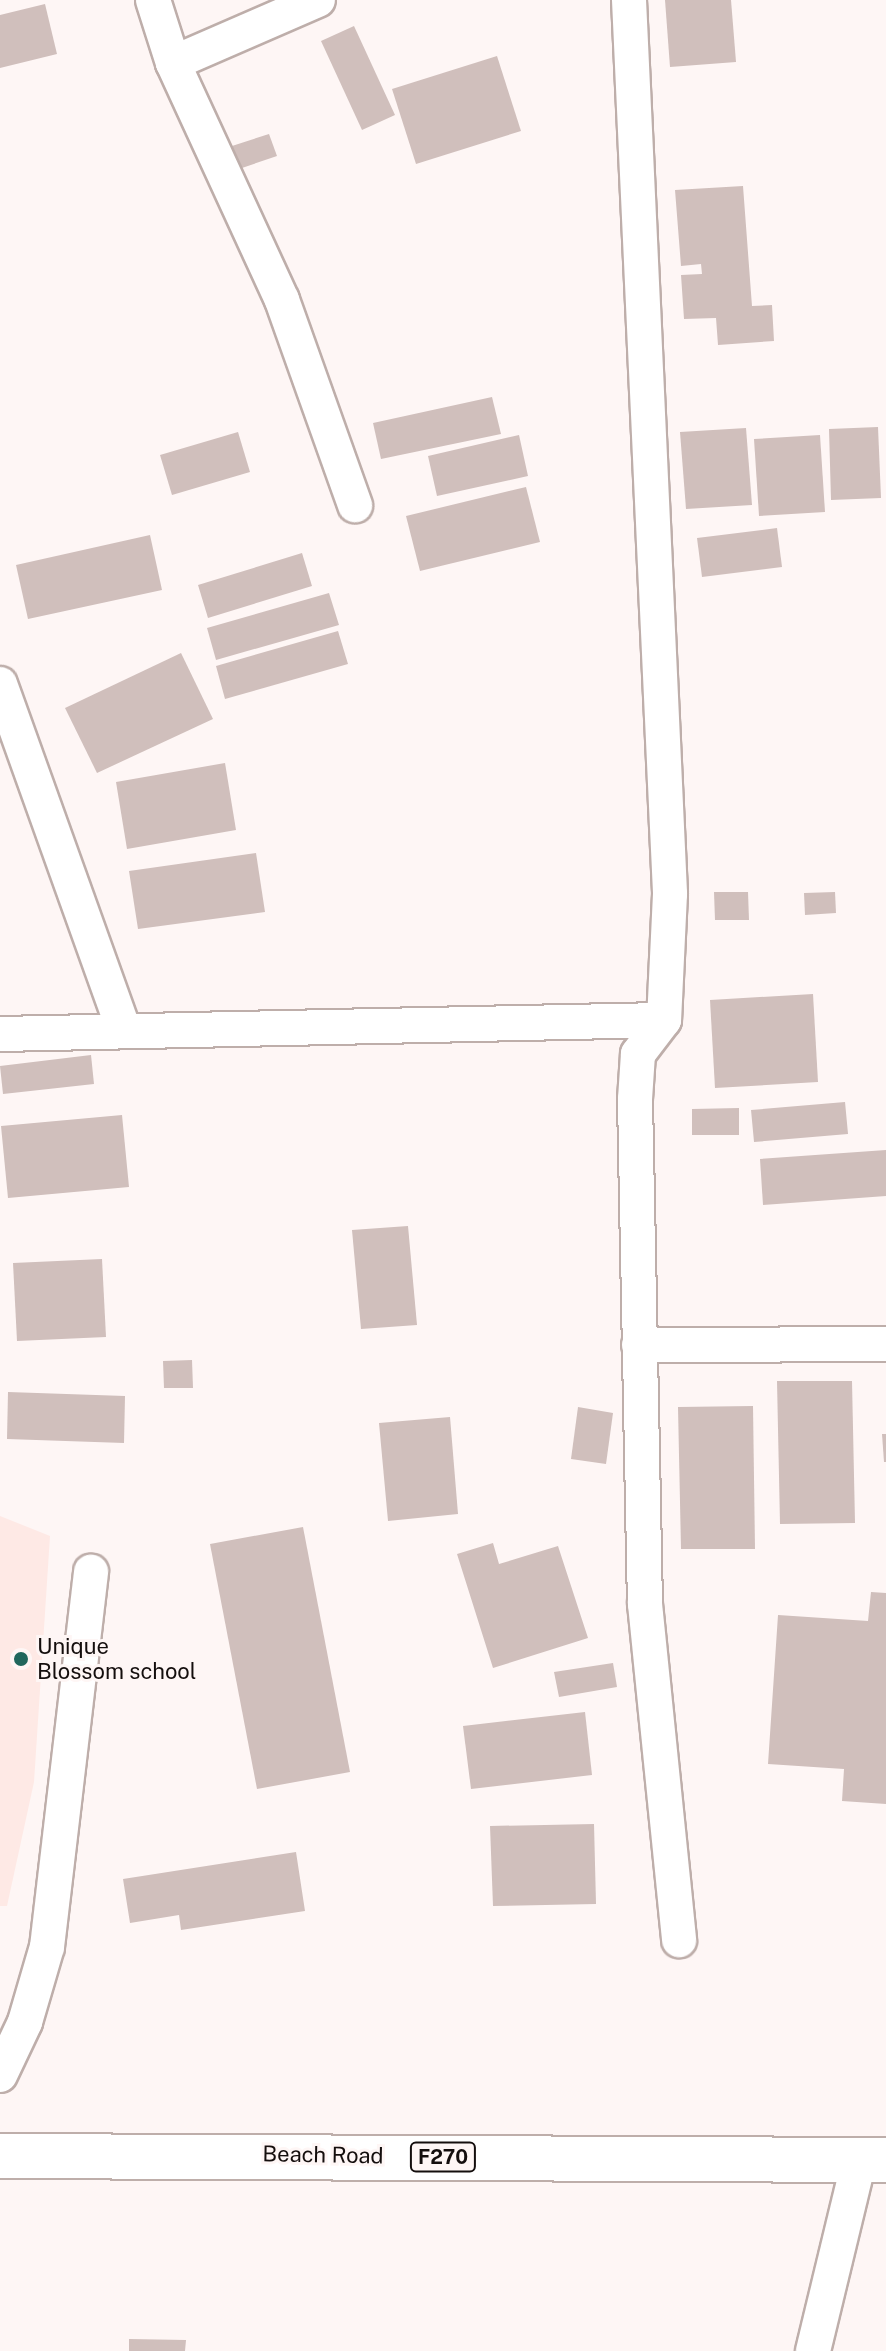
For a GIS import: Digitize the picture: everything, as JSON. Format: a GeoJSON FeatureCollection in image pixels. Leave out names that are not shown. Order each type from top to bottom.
{"type":"FeatureCollection","features":[{"type":"Feature","properties":{"kind":"main road","name":"Beach Road"},"geometry":{"type":"LineString","coordinates":[[0,2156],[873,2160]]}},
{"type":"Feature","properties":{"kind":"street"},"geometry":{"type":"LineString","coordinates":[[153,0],[173,63],[282,300],[355,505]]}},
{"type":"Feature","properties":{"kind":"street"},"geometry":{"type":"LineString","coordinates":[[173,63],[318,0]]}},
{"type":"Feature","properties":{"kind":"street"},"geometry":{"type":"LineString","coordinates":[[629,0],[670,894],[664,1020],[638,1054],[639,1345],[645,1604],[679,1940]]}},
{"type":"Feature","properties":{"kind":"street"},"geometry":{"type":"LineString","coordinates":[[0,684],[123,1027]]}},
{"type":"Feature","properties":{"kind":"street"},"geometry":{"type":"LineString","coordinates":[[0,1034],[123,1027],[223,1032],[664,1020]]}},
{"type":"Feature","properties":{"kind":"street"},"geometry":{"type":"LineString","coordinates":[[639,1345],[886,1344]]}},
{"type":"Feature","properties":{"kind":"street"},"geometry":{"type":"LineString","coordinates":[[0,2075],[25,2022],[47,1947],[91,1572]]}},
{"type":"Feature","properties":{"kind":"street"},"geometry":{"type":"LineString","coordinates":[[813,2351],[873,2160]]}},
{"type":"Feature","properties":{"kind":"shaded area","name":"Unique Blossom school"},"geometry":{"type":"Polygon","coordinates":[[[0,1516],[50,1536],[34,1782],[7,1906],[0,1906],[0,1516]]]}},
{"type":"Feature","properties":{"kind":"building"},"geometry":{"type":"Polygon","coordinates":[[[665,0],[731,0],[736,62],[670,67],[665,0]]]}},
{"type":"Feature","properties":{"kind":"building"},"geometry":{"type":"Polygon","coordinates":[[[45,4],[57,54],[0,68],[0,15],[45,4]]]}},
{"type":"Feature","properties":{"kind":"building"},"geometry":{"type":"Polygon","coordinates":[[[354,26],[395,115],[362,130],[321,41],[354,26]]]}},
{"type":"Feature","properties":{"kind":"building"},"geometry":{"type":"Polygon","coordinates":[[[497,56],[521,131],[416,164],[392,89],[497,56]]]}},
{"type":"Feature","properties":{"kind":"building"},"geometry":{"type":"Polygon","coordinates":[[[269,134],[277,156],[239,169],[232,146],[269,134]]]}},
{"type":"Feature","properties":{"kind":"building"},"geometry":{"type":"Polygon","coordinates":[[[743,186],[752,306],[772,305],[774,341],[718,345],[716,318],[684,319],[681,275],[702,274],[701,264],[681,266],[675,190],[743,186]]]}},
{"type":"Feature","properties":{"kind":"building"},"geometry":{"type":"Polygon","coordinates":[[[492,397],[501,434],[381,459],[373,423],[492,397]]]}},
{"type":"Feature","properties":{"kind":"building"},"geometry":{"type":"Polygon","coordinates":[[[878,427],[881,498],[831,500],[829,429],[878,427]]]}},
{"type":"Feature","properties":{"kind":"building"},"geometry":{"type":"Polygon","coordinates":[[[746,428],[752,505],[686,509],[680,432],[746,428]]]}},
{"type":"Feature","properties":{"kind":"building"},"geometry":{"type":"Polygon","coordinates":[[[238,432],[250,472],[172,495],[160,455],[238,432]]]}},
{"type":"Feature","properties":{"kind":"building"},"geometry":{"type":"Polygon","coordinates":[[[519,435],[528,476],[437,496],[428,456],[519,435]]]}},
{"type":"Feature","properties":{"kind":"building"},"geometry":{"type":"Polygon","coordinates":[[[820,435],[825,512],[759,516],[754,439],[820,435]]]}},
{"type":"Feature","properties":{"kind":"building"},"geometry":{"type":"Polygon","coordinates":[[[526,487],[540,542],[420,571],[406,516],[526,487]]]}},
{"type":"Feature","properties":{"kind":"building"},"geometry":{"type":"Polygon","coordinates":[[[777,528],[782,567],[702,577],[697,538],[777,528]]]}},
{"type":"Feature","properties":{"kind":"building"},"geometry":{"type":"Polygon","coordinates":[[[150,535],[162,590],[28,619],[16,565],[150,535]]]}},
{"type":"Feature","properties":{"kind":"building"},"geometry":{"type":"Polygon","coordinates":[[[302,553],[312,586],[208,618],[198,585],[302,553]]]}},
{"type":"Feature","properties":{"kind":"building"},"geometry":{"type":"Polygon","coordinates":[[[329,593],[339,625],[216,660],[207,628],[329,593]]]}},
{"type":"Feature","properties":{"kind":"building"},"geometry":{"type":"Polygon","coordinates":[[[338,631],[348,664],[225,699],[216,666],[338,631]]]}},
{"type":"Feature","properties":{"kind":"building"},"geometry":{"type":"Polygon","coordinates":[[[181,653],[213,719],[97,773],[65,708],[181,653]]]}},
{"type":"Feature","properties":{"kind":"building"},"geometry":{"type":"Polygon","coordinates":[[[225,763],[236,830],[127,849],[116,782],[225,763]]]}},
{"type":"Feature","properties":{"kind":"building"},"geometry":{"type":"Polygon","coordinates":[[[256,853],[265,912],[138,929],[129,871],[256,853]]]}},
{"type":"Feature","properties":{"kind":"building"},"geometry":{"type":"Polygon","coordinates":[[[714,892],[748,892],[749,920],[715,920],[714,892]]]}},
{"type":"Feature","properties":{"kind":"building"},"geometry":{"type":"Polygon","coordinates":[[[835,892],[836,913],[805,915],[804,893],[835,892]]]}},
{"type":"Feature","properties":{"kind":"building"},"geometry":{"type":"Polygon","coordinates":[[[813,994],[818,1082],[715,1088],[710,1000],[813,994]]]}},
{"type":"Feature","properties":{"kind":"building"},"geometry":{"type":"Polygon","coordinates":[[[91,1055],[94,1084],[3,1094],[0,1066],[91,1055]]]}},
{"type":"Feature","properties":{"kind":"building"},"geometry":{"type":"Polygon","coordinates":[[[845,1102],[848,1134],[754,1142],[751,1110],[845,1102]]]}},
{"type":"Feature","properties":{"kind":"building"},"geometry":{"type":"Polygon","coordinates":[[[739,1108],[739,1135],[692,1135],[692,1109],[739,1108]]]}},
{"type":"Feature","properties":{"kind":"building"},"geometry":{"type":"Polygon","coordinates":[[[122,1115],[129,1187],[8,1198],[1,1126],[122,1115]]]}},
{"type":"Feature","properties":{"kind":"building"},"geometry":{"type":"Polygon","coordinates":[[[886,1150],[886,1196],[763,1205],[760,1159],[886,1150]]]}},
{"type":"Feature","properties":{"kind":"building"},"geometry":{"type":"Polygon","coordinates":[[[408,1226],[417,1325],[361,1329],[352,1230],[408,1226]]]}},
{"type":"Feature","properties":{"kind":"building"},"geometry":{"type":"Polygon","coordinates":[[[102,1259],[106,1337],[17,1341],[13,1263],[102,1259]]]}},
{"type":"Feature","properties":{"kind":"building"},"geometry":{"type":"Polygon","coordinates":[[[192,1360],[193,1388],[164,1388],[163,1361],[192,1360]]]}},
{"type":"Feature","properties":{"kind":"building"},"geometry":{"type":"Polygon","coordinates":[[[777,1381],[852,1381],[855,1523],[780,1524],[777,1381]]]}},
{"type":"Feature","properties":{"kind":"building"},"geometry":{"type":"Polygon","coordinates":[[[8,1392],[125,1396],[124,1443],[7,1439],[8,1392]]]}},
{"type":"Feature","properties":{"kind":"building"},"geometry":{"type":"Polygon","coordinates":[[[753,1406],[755,1549],[681,1549],[678,1407],[753,1406]]]}},
{"type":"Feature","properties":{"kind":"building"},"geometry":{"type":"Polygon","coordinates":[[[578,1407],[613,1413],[606,1464],[571,1459],[578,1407]]]}},
{"type":"Feature","properties":{"kind":"building"},"geometry":{"type":"Polygon","coordinates":[[[450,1417],[458,1514],[388,1521],[379,1423],[450,1417]]]}},
{"type":"Feature","properties":{"kind":"building"},"geometry":{"type":"Polygon","coordinates":[[[882,1434],[886,1434],[886,1462],[884,1462],[882,1434]]]}},
{"type":"Feature","properties":{"kind":"building"},"geometry":{"type":"Polygon","coordinates":[[[303,1527],[350,1772],[257,1789],[210,1544],[303,1527]]]}},
{"type":"Feature","properties":{"kind":"building"},"geometry":{"type":"Polygon","coordinates":[[[493,1543],[499,1564],[558,1546],[588,1638],[493,1668],[457,1554],[493,1543]]]}},
{"type":"Feature","properties":{"kind":"building"},"geometry":{"type":"Polygon","coordinates":[[[871,1592],[886,1593],[886,1804],[842,1801],[844,1769],[768,1764],[778,1615],[868,1621],[871,1592]]]}},
{"type":"Feature","properties":{"kind":"building"},"geometry":{"type":"Polygon","coordinates":[[[613,1663],[617,1687],[559,1697],[554,1672],[613,1663]]]}},
{"type":"Feature","properties":{"kind":"building"},"geometry":{"type":"Polygon","coordinates":[[[585,1712],[592,1775],[471,1789],[463,1726],[585,1712]]]}},
{"type":"Feature","properties":{"kind":"building"},"geometry":{"type":"Polygon","coordinates":[[[594,1824],[596,1904],[493,1906],[490,1826],[594,1824]]]}},
{"type":"Feature","properties":{"kind":"building"},"geometry":{"type":"Polygon","coordinates":[[[296,1852],[305,1911],[181,1930],[179,1915],[130,1923],[123,1879],[296,1852]]]}},
{"type":"Feature","properties":{"kind":"building"},"geometry":{"type":"Polygon","coordinates":[[[129,2339],[186,2340],[185,2351],[129,2351],[129,2339]]]}},
{"type":"Feature","properties":{"kind":"place","name":"Unique Blossom school"},"geometry":{"type":"Point","coordinates":[21,1659]}}]}
